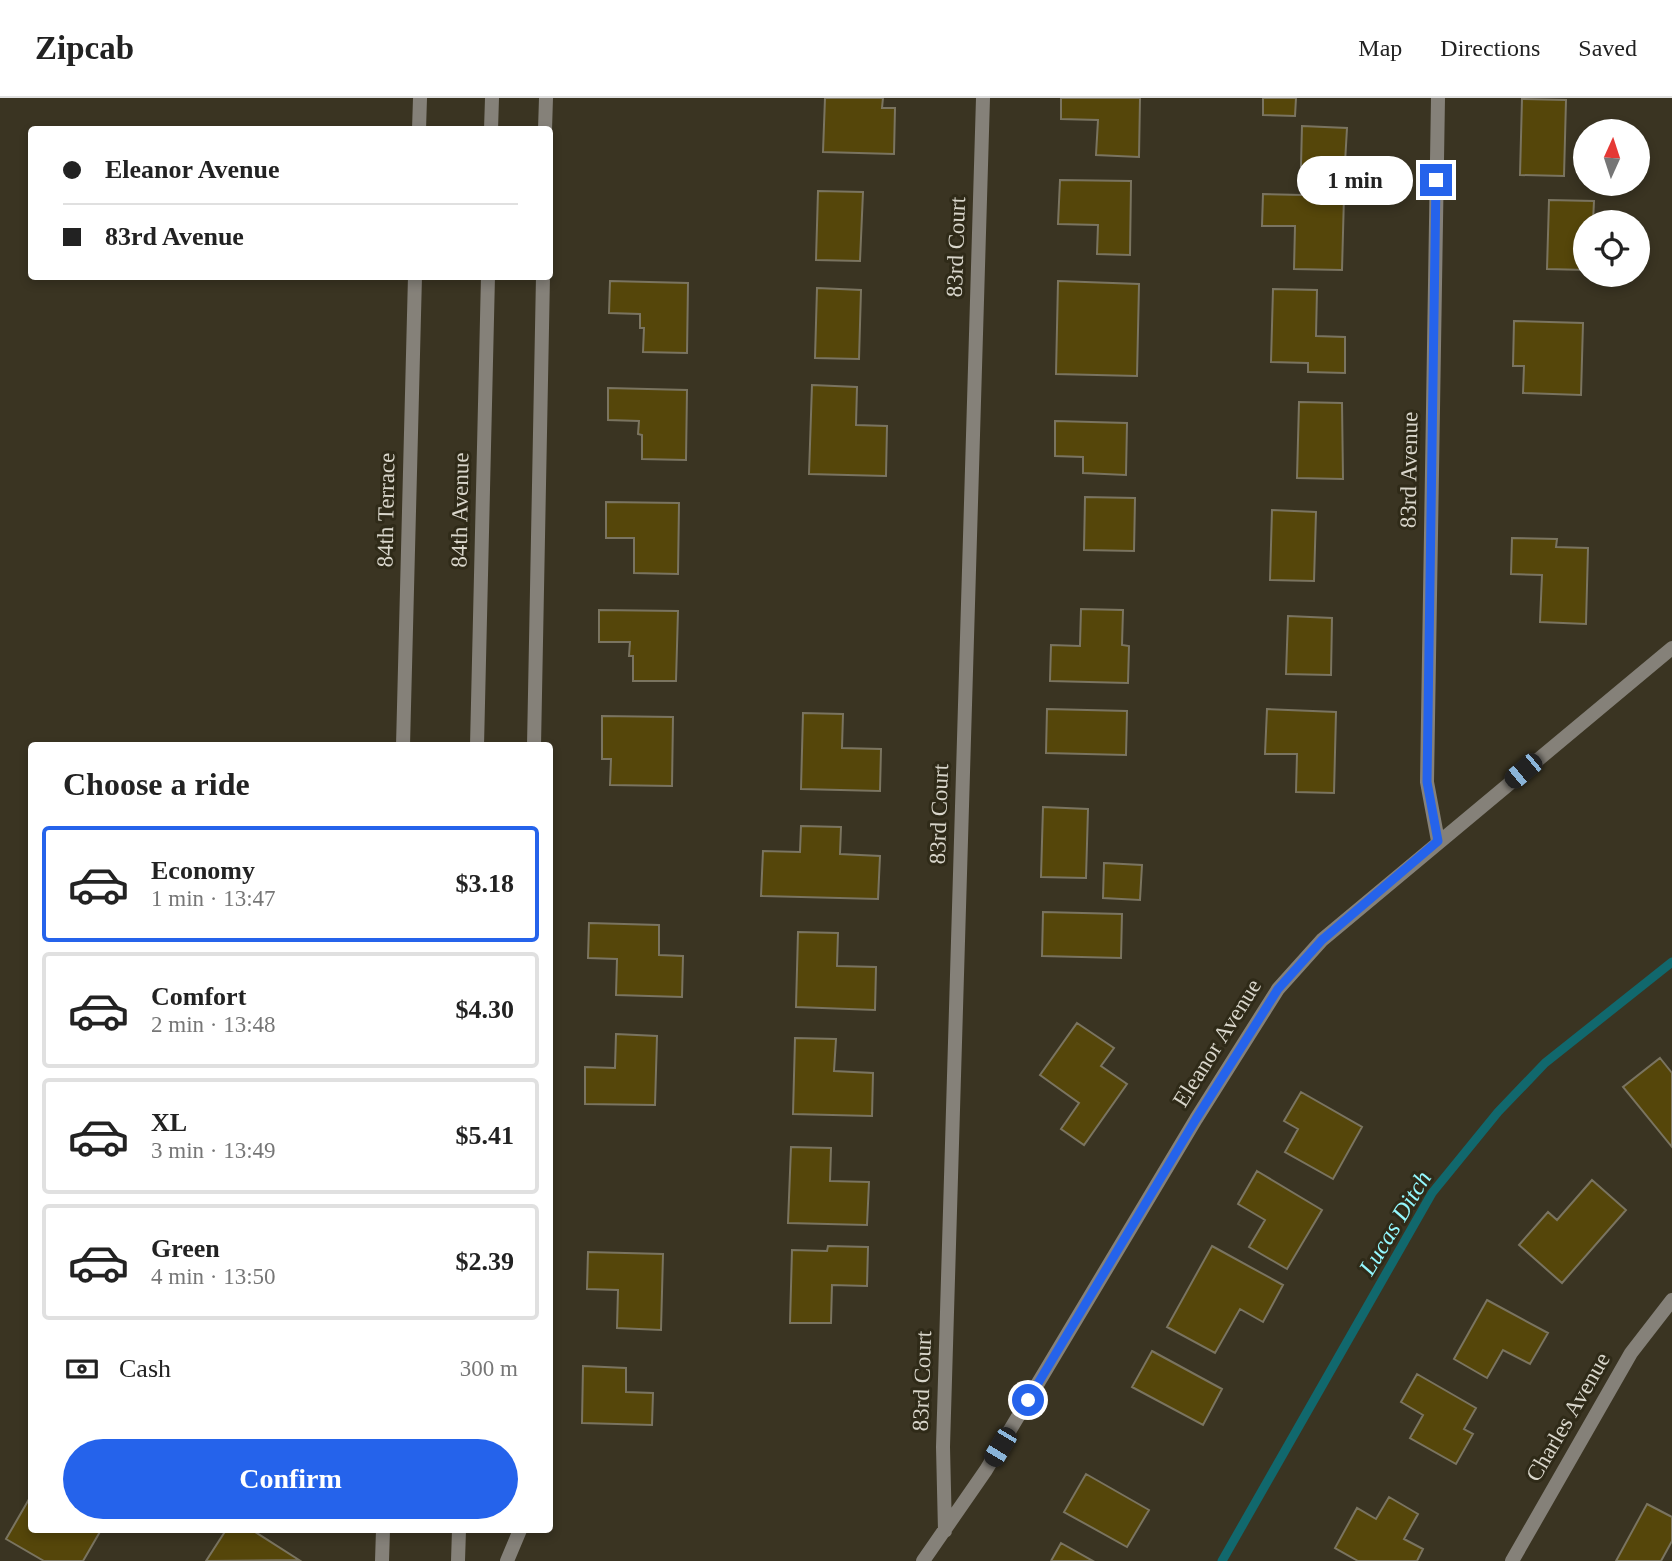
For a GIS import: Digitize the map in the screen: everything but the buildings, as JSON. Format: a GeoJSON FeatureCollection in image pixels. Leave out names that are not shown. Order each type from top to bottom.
{"type":"FeatureCollection","features":[{"type":"Feature","properties":{"kind":"street"},"geometry":{"type":"LineString","coordinates":[[419,126],[420,98]]}},
{"type":"Feature","properties":{"kind":"street"},"geometry":{"type":"LineString","coordinates":[[491,126],[492,98]]}},
{"type":"Feature","properties":{"kind":"street"},"geometry":{"type":"LineString","coordinates":[[545,126],[546,98]]}},
{"type":"Feature","properties":{"kind":"street","name":"83rd Court"},"geometry":{"type":"LineString","coordinates":[[945,1531],[943,1447],[984,98]]}},
{"type":"Feature","properties":{"kind":"street","name":"83rd Avenue"},"geometry":{"type":"LineString","coordinates":[[1438,98],[1427,782],[1438,841]]}},
{"type":"Feature","properties":{"kind":"street","name":"84th Terrace"},"geometry":{"type":"LineString","coordinates":[[403,742],[415,280]]}},
{"type":"Feature","properties":{"kind":"street","name":"84th Avenue"},"geometry":{"type":"LineString","coordinates":[[477,742],[488,280]]}},
{"type":"Feature","properties":{"kind":"street"},"geometry":{"type":"LineString","coordinates":[[534,742],[543,280]]}},
{"type":"Feature","properties":{"kind":"street","name":"Eleanor Avenue"},"geometry":{"type":"LineString","coordinates":[[923,1561],[986,1470],[1196,1119],[1278,989],[1322,940],[1672,648]]}},
{"type":"Feature","properties":{"kind":"street","name":"Charles Avenue"},"geometry":{"type":"LineString","coordinates":[[1512,1561],[1631,1353],[1672,1300]]}},
{"type":"Feature","properties":{"kind":"street"},"geometry":{"type":"LineString","coordinates":[[382,1561],[383,1533]]}},
{"type":"Feature","properties":{"kind":"street"},"geometry":{"type":"LineString","coordinates":[[458,1561],[459,1533]]}},
{"type":"Feature","properties":{"kind":"street"},"geometry":{"type":"LineString","coordinates":[[507,1561],[519,1533]]}},
{"type":"Feature","properties":{"kind":"waterway","name":"Lucas Ditch"},"geometry":{"type":"LineString","coordinates":[[1222,1561],[1432,1193],[1498,1112],[1545,1063],[1672,962]]}},
{"type":"Feature","properties":{"kind":"route"},"geometry":{"type":"LineString","coordinates":[[1028,1400],[1196,1119],[1278,989],[1322,940],[1438,841],[1427,782],[1436,180]]}}]}
